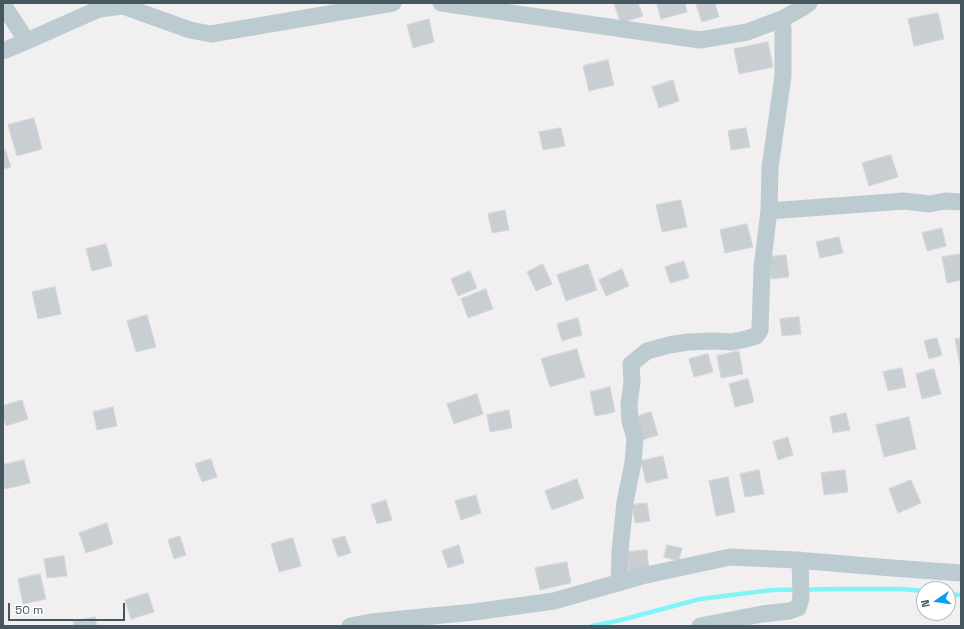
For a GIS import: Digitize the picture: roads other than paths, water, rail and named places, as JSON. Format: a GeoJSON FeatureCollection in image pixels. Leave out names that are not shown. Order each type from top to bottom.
{"type":"FeatureCollection","features":[{"type":"Feature","properties":{"kind":"street"},"geometry":{"type":"LineString","coordinates":[[3,50],[99,9],[123,6],[190,30],[211,34],[393,3]]}},
{"type":"Feature","properties":{"kind":"street"},"geometry":{"type":"LineString","coordinates":[[441,3],[700,40],[747,32],[782,19],[809,3]]}},
{"type":"Feature","properties":{"kind":"street"},"geometry":{"type":"LineString","coordinates":[[3,5],[27,41]]}},
{"type":"Feature","properties":{"kind":"street"},"geometry":{"type":"LineString","coordinates":[[619,583],[620,551],[625,502],[633,464],[635,438],[630,421],[629,405],[632,382],[632,364],[647,352],[669,345],[688,342],[732,342],[756,336],[760,330],[762,267],[769,211],[770,168],[783,76],[784,30],[782,19]]}},
{"type":"Feature","properties":{"kind":"street"},"geometry":{"type":"LineString","coordinates":[[769,211],[904,201],[929,204],[945,201],[961,202]]}},
{"type":"Feature","properties":{"kind":"street"},"geometry":{"type":"LineString","coordinates":[[350,626],[371,622],[474,612],[554,601],[642,576],[730,558],[800,566],[892,568],[961,573]]}},
{"type":"Feature","properties":{"kind":"street"},"geometry":{"type":"LineString","coordinates":[[700,626],[798,608],[801,598],[800,566]]}},
{"type":"Feature","properties":{"kind":"waterway"},"geometry":{"type":"LineString","coordinates":[[592,626],[621,620],[700,599],[772,590],[902,589],[916,590]]}},
{"type":"Feature","properties":{"kind":"waterway"},"geometry":{"type":"LineString","coordinates":[[956,595],[961,595]]}}]}
